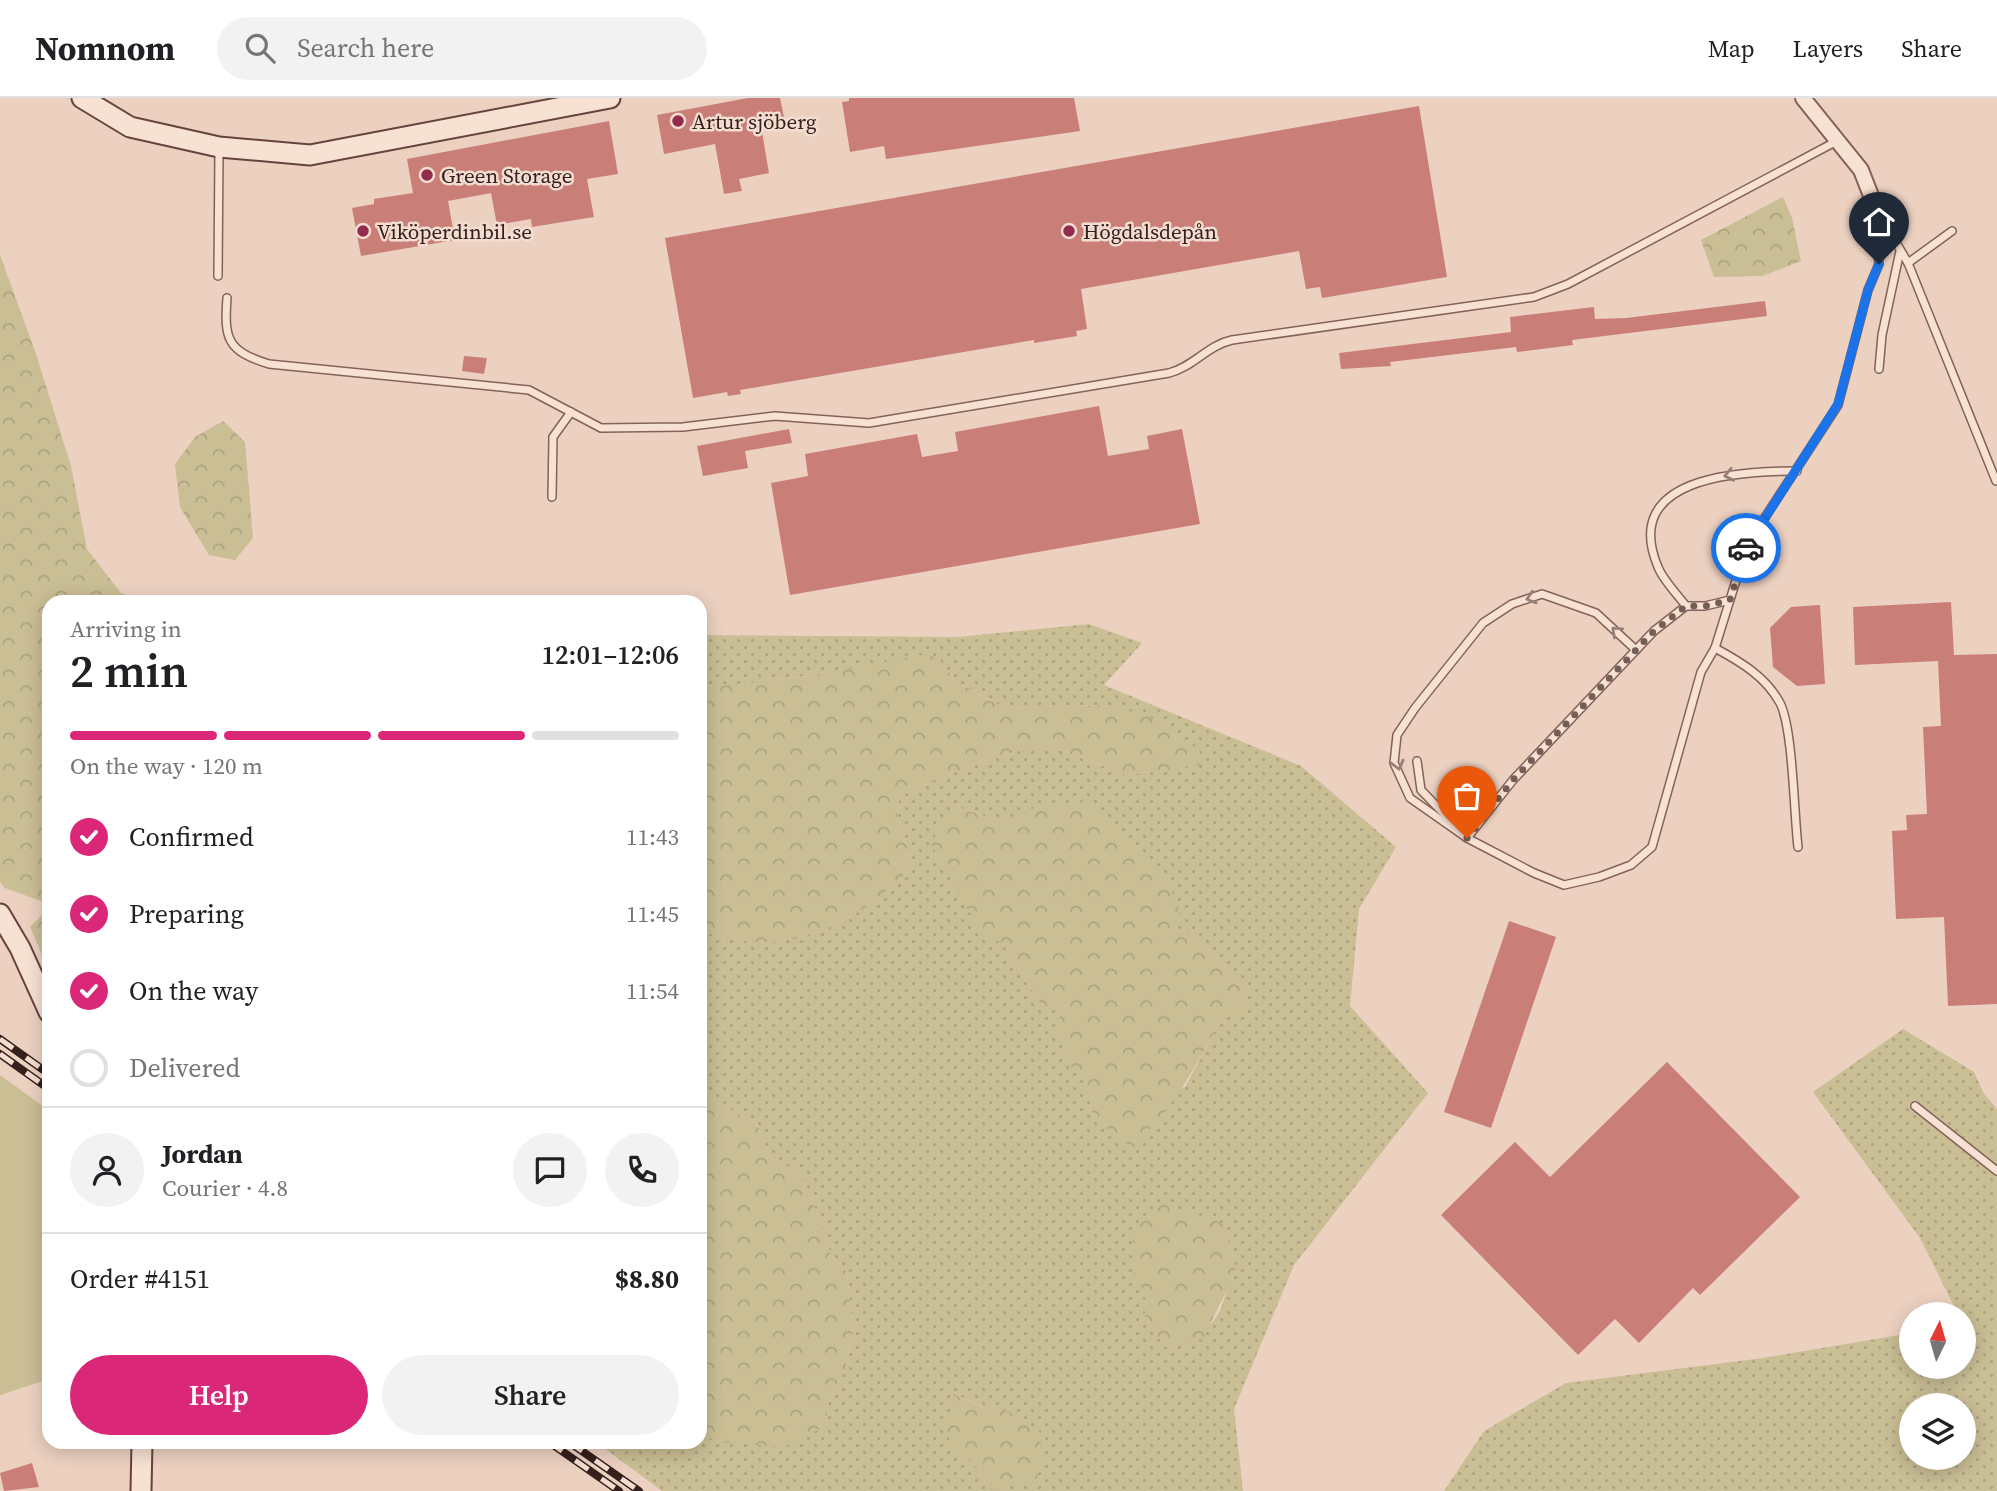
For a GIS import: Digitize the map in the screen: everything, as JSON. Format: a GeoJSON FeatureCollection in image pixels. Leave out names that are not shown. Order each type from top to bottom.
{"type":"FeatureCollection","features":[{"type":"Feature","properties":{"kind":"street"},"geometry":{"type":"LineString","coordinates":[[82,98],[130,127],[219,147],[310,155],[610,98]]}},
{"type":"Feature","properties":{"kind":"street"},"geometry":{"type":"LineString","coordinates":[[1803,98],[1861,170],[1875,206]]}},
{"type":"Feature","properties":{"kind":"street"},"geometry":{"type":"LineString","coordinates":[[0,914],[20,948],[42,997]]}},
{"type":"Feature","properties":{"kind":"street"},"geometry":{"type":"LineString","coordinates":[[141,1491],[142,1449]]}},
{"type":"Feature","properties":{"kind":"lane"},"geometry":{"type":"LineString","coordinates":[[227,298],[225,329],[228,339],[237,350],[260,361],[283,367],[529,390],[601,428],[683,427],[775,416],[869,422],[1169,373],[1189,366],[1223,342],[1534,297],[1569,284],[1839,140]]}},
{"type":"Feature","properties":{"kind":"lane"},"geometry":{"type":"LineString","coordinates":[[218,276],[219,147]]}},
{"type":"Feature","properties":{"kind":"lane"},"geometry":{"type":"LineString","coordinates":[[1875,206],[1908,263],[1996,481]]}},
{"type":"Feature","properties":{"kind":"lane"},"geometry":{"type":"LineString","coordinates":[[1636,650],[1596,613],[1542,594],[1512,604],[1483,623],[1396,735],[1394,763],[1410,798],[1467,838],[1564,885],[1599,877],[1631,865],[1652,847],[1701,672],[1716,648],[1747,545],[1838,404],[1868,290],[1879,264],[1875,206]]}},
{"type":"Feature","properties":{"kind":"lane"},"geometry":{"type":"LineString","coordinates":[[1908,263],[1951,231]]}},
{"type":"Feature","properties":{"kind":"lane"},"geometry":{"type":"LineString","coordinates":[[1879,369],[1882,335],[1900,251]]}},
{"type":"Feature","properties":{"kind":"lane"},"geometry":{"type":"LineString","coordinates":[[552,497],[553,437],[571,412]]}},
{"type":"Feature","properties":{"kind":"lane"},"geometry":{"type":"LineString","coordinates":[[1686,606],[1658,569],[1651,546],[1650,523],[1666,499],[1688,485],[1719,477],[1749,471],[1797,471]]}},
{"type":"Feature","properties":{"kind":"lane"},"geometry":{"type":"LineString","coordinates":[[1467,838],[1513,780],[1636,650],[1686,606],[1705,606],[1730,600]]}},
{"type":"Feature","properties":{"kind":"lane"},"geometry":{"type":"LineString","coordinates":[[1716,648],[1746,665],[1780,703],[1787,724],[1798,847]]}},
{"type":"Feature","properties":{"kind":"lane"},"geometry":{"type":"LineString","coordinates":[[1417,761],[1422,790],[1467,838]]}},
{"type":"Feature","properties":{"kind":"lane"},"geometry":{"type":"LineString","coordinates":[[1916,1106],[1997,1171]]}},
{"type":"Feature","properties":{"kind":"green space"},"geometry":{"type":"Polygon","coordinates":[[[1783,197],[1792,218],[1801,261],[1763,276],[1714,277],[1701,240],[1783,197]]]}},
{"type":"Feature","properties":{"kind":"green space"},"geometry":{"type":"Polygon","coordinates":[[[0,255],[36,354],[71,466],[87,549],[121,593],[127,595],[42,595],[42,901],[5,888],[0,882],[0,255]]]}},
{"type":"Feature","properties":{"kind":"green space"},"geometry":{"type":"Polygon","coordinates":[[[223,421],[245,442],[253,538],[235,560],[209,555],[180,507],[175,464],[195,437],[223,421]]]}},
{"type":"Feature","properties":{"kind":"green space"},"geometry":{"type":"Polygon","coordinates":[[[1089,624],[1142,643],[1104,685],[1301,766],[1396,847],[1359,909],[1350,1006],[1428,1093],[1294,1265],[1234,1409],[1243,1491],[662,1491],[605,1449],[707,1449],[707,1437],[721,1442],[825,1426],[829,1401],[845,1369],[853,1334],[847,1272],[831,1255],[821,1221],[799,1173],[770,1157],[757,1124],[707,1097],[707,933],[753,942],[776,942],[820,931],[861,910],[913,866],[897,815],[900,796],[979,762],[1025,747],[1053,747],[1127,775],[1206,763],[1107,705],[1005,708],[956,682],[937,657],[743,685],[707,686],[707,635],[957,637],[1089,624]],[[952,805],[1002,942],[1041,1004],[1071,1007],[1093,1117],[1185,1087],[1222,1018],[1247,993],[1220,966],[1210,950],[1175,926],[999,821],[952,805]],[[1203,1218],[1145,1292],[1145,1318],[1166,1347],[1199,1333],[1215,1319],[1236,1272],[1226,1224],[1203,1218]],[[955,1394],[974,1462],[990,1490],[1008,1411],[986,1409],[955,1394]]]}},
{"type":"Feature","properties":{"kind":"green space"},"geometry":{"type":"Polygon","coordinates":[[[919,655],[937,657],[956,682],[1005,708],[1107,705],[1150,717],[1198,749],[1206,764],[1127,775],[1053,747],[1025,747],[979,762],[900,796],[897,815],[913,866],[880,897],[861,910],[820,931],[776,942],[753,942],[707,933],[707,686],[837,671],[919,655]]]}},
{"type":"Feature","properties":{"kind":"green space"},"geometry":{"type":"Polygon","coordinates":[[[1087,802],[1164,874],[1181,912],[1175,926],[1210,950],[1220,966],[1247,993],[1243,1012],[1222,1018],[1172,1103],[1132,1148],[1093,1117],[1084,1075],[1070,1066],[1055,1021],[1070,1007],[1041,1004],[1002,942],[984,938],[931,844],[952,805],[999,821],[1037,807],[1087,802]]]}},
{"type":"Feature","properties":{"kind":"green space"},"geometry":{"type":"Polygon","coordinates":[[[42,915],[42,955],[30,927],[42,915]]]}},
{"type":"Feature","properties":{"kind":"green space"},"geometry":{"type":"Polygon","coordinates":[[[1903,1029],[1974,1072],[1983,1092],[1997,1109],[1997,1491],[1444,1491],[1484,1431],[1566,1383],[1763,1358],[1899,1335],[1899,1379],[1976,1379],[1976,1302],[1952,1302],[1920,1238],[1813,1092],[1903,1029]]]}},
{"type":"Feature","properties":{"kind":"green space"},"geometry":{"type":"Polygon","coordinates":[[[0,1075],[42,1106],[42,1381],[0,1395],[0,1075]]]}},
{"type":"Feature","properties":{"kind":"green space"},"geometry":{"type":"Polygon","coordinates":[[[707,1097],[757,1124],[770,1157],[799,1173],[821,1221],[831,1255],[847,1272],[853,1333],[845,1369],[829,1401],[825,1426],[784,1447],[721,1442],[707,1437],[707,1097]]]}},
{"type":"Feature","properties":{"kind":"green space"},"geometry":{"type":"Polygon","coordinates":[[[1163,1204],[1226,1224],[1236,1272],[1203,1338],[1166,1347],[1145,1318],[1145,1293],[1134,1276],[1133,1227],[1163,1204]]]}},
{"type":"Feature","properties":{"kind":"green space"},"geometry":{"type":"Polygon","coordinates":[[[954,1394],[986,1409],[1008,1411],[1040,1432],[1042,1467],[1035,1481],[990,1490],[974,1462],[954,1454],[946,1429],[954,1394]]]}},
{"type":"Feature","properties":{"kind":"building"},"geometry":{"type":"Polygon","coordinates":[[[748,98],[780,98],[785,122],[761,126],[769,173],[739,179],[742,191],[724,194],[715,144],[664,154],[657,115],[748,98]]]}},
{"type":"Feature","properties":{"kind":"building"},"geometry":{"type":"Polygon","coordinates":[[[849,98],[1074,98],[1080,131],[886,159],[884,146],[850,152],[842,102],[849,101],[849,98]]]}},
{"type":"Feature","properties":{"kind":"building","name":"Högdalsdepån"},"geometry":{"type":"Polygon","coordinates":[[[1419,106],[1447,277],[1322,298],[1320,287],[1306,289],[1299,251],[1081,289],[1087,329],[1076,331],[1077,336],[1034,343],[1034,340],[740,390],[741,394],[728,396],[727,392],[693,398],[665,238],[1419,106]]]}},
{"type":"Feature","properties":{"kind":"building"},"geometry":{"type":"Polygon","coordinates":[[[609,121],[618,174],[587,179],[594,217],[532,227],[531,219],[497,225],[491,193],[448,201],[455,240],[361,256],[352,208],[374,204],[374,199],[413,193],[407,159],[609,121]]]}},
{"type":"Feature","properties":{"kind":"building"},"geometry":{"type":"Polygon","coordinates":[[[1765,301],[1767,316],[1572,340],[1573,345],[1517,352],[1516,347],[1390,362],[1391,366],[1341,369],[1339,353],[1511,332],[1510,317],[1594,307],[1595,319],[1626,318],[1765,301]]]}},
{"type":"Feature","properties":{"kind":"building"},"geometry":{"type":"Polygon","coordinates":[[[464,356],[487,358],[484,374],[462,371],[464,356]]]}},
{"type":"Feature","properties":{"kind":"building"},"geometry":{"type":"Polygon","coordinates":[[[1099,406],[1108,456],[1149,449],[1147,436],[1182,429],[1200,524],[790,595],[771,483],[808,476],[805,454],[917,434],[922,457],[958,451],[955,432],[1099,406]]]}},
{"type":"Feature","properties":{"kind":"building"},"geometry":{"type":"Polygon","coordinates":[[[789,429],[792,443],[745,451],[748,468],[703,476],[697,446],[789,429]]]}},
{"type":"Feature","properties":{"kind":"building"},"geometry":{"type":"Polygon","coordinates":[[[1951,602],[1954,655],[1997,654],[1997,1004],[1948,1006],[1944,917],[1896,919],[1892,831],[1907,830],[1906,815],[1927,814],[1923,727],[1941,726],[1938,661],[1855,665],[1853,607],[1951,602]]]}},
{"type":"Feature","properties":{"kind":"building"},"geometry":{"type":"Polygon","coordinates":[[[1820,605],[1825,684],[1797,686],[1773,667],[1770,628],[1791,607],[1820,605]]]}},
{"type":"Feature","properties":{"kind":"building"},"geometry":{"type":"Polygon","coordinates":[[[1509,921],[1556,937],[1491,1128],[1444,1112],[1509,921]]]}},
{"type":"Feature","properties":{"kind":"building"},"geometry":{"type":"Polygon","coordinates":[[[1667,1062],[1800,1197],[1700,1295],[1693,1288],[1639,1343],[1615,1319],[1578,1355],[1441,1215],[1515,1142],[1550,1177],[1667,1062]]]}},
{"type":"Feature","properties":{"kind":"building"},"geometry":{"type":"Polygon","coordinates":[[[32,1463],[39,1487],[4,1491],[0,1473],[32,1463]]]}},
{"type":"Feature","properties":{"kind":"railway"},"geometry":{"type":"LineString","coordinates":[[0,1039],[42,1069]]}},
{"type":"Feature","properties":{"kind":"railway"},"geometry":{"type":"LineString","coordinates":[[0,1054],[42,1084]]}},
{"type":"Feature","properties":{"kind":"railway"},"geometry":{"type":"LineString","coordinates":[[559,1449],[619,1491]]}},
{"type":"Feature","properties":{"kind":"railway"},"geometry":{"type":"LineString","coordinates":[[579,1449],[639,1491]]}},
{"type":"Feature","properties":{"kind":"way so far"},"geometry":{"type":"LineString","coordinates":[[1467,838],[1480,825],[1513,780],[1654,631],[1686,606],[1705,606],[1730,600],[1746,548]]}},
{"type":"Feature","properties":{"kind":"place","name":"Artur sjöberg"},"geometry":{"type":"Point","coordinates":[678,121]}},
{"type":"Feature","properties":{"kind":"place","name":"Green Storage"},"geometry":{"type":"Point","coordinates":[427,175]}},
{"type":"Feature","properties":{"kind":"place","name":"Viköperdinbil.se"},"geometry":{"type":"Point","coordinates":[363,231]}},
{"type":"Feature","properties":{"kind":"place","name":"Högdalsdepån"},"geometry":{"type":"Point","coordinates":[1069,231]}},
{"type":"Feature","properties":{"kind":"route"},"geometry":{"type":"LineString","coordinates":[[1746,548],[1767,511],[1797,471],[1838,404],[1868,290],[1879,264]]}}]}
